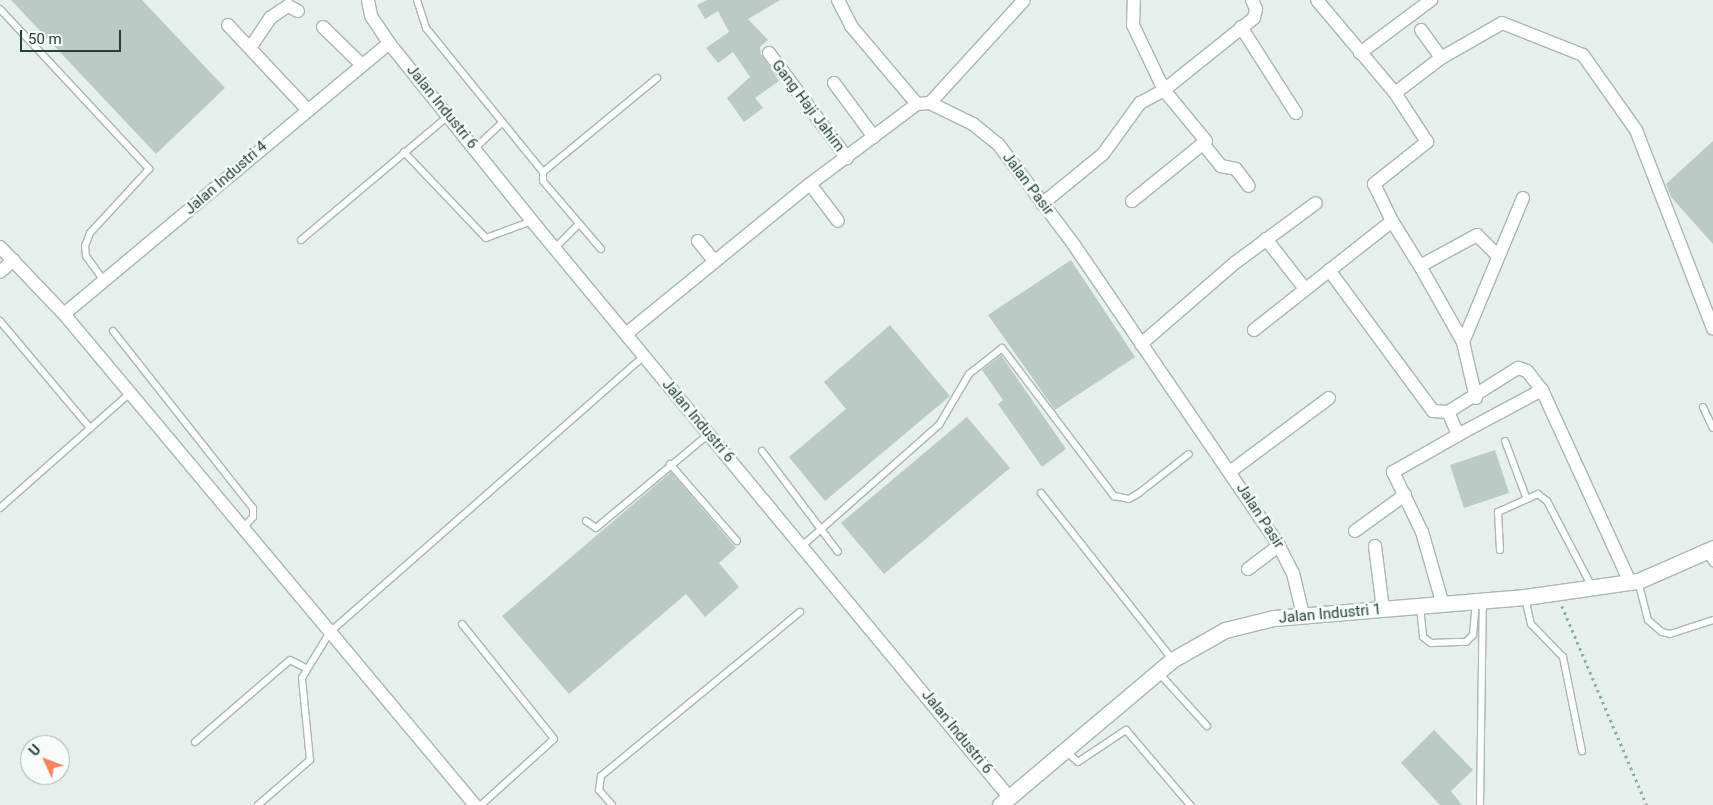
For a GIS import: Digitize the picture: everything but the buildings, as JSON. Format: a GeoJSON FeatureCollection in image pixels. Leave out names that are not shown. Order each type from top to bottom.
{"type":"FeatureCollection","features":[{"type":"Feature","properties":{"kind":"street","name":"Jalan Industri 6"},"geometry":{"type":"LineString","coordinates":[[368,0],[371,16],[448,116],[802,546],[1008,802]]}},
{"type":"Feature","properties":{"kind":"street"},"geometry":{"type":"LineString","coordinates":[[838,0],[851,26],[917,104]]}},
{"type":"Feature","properties":{"kind":"street"},"geometry":{"type":"LineString","coordinates":[[626,334],[714,260],[810,184],[917,104],[930,103],[1024,0]]}},
{"type":"Feature","properties":{"kind":"street"},"geometry":{"type":"LineString","coordinates":[[1132,201],[1204,145],[1206,136],[1164,90],[1133,25],[1134,0]]}},
{"type":"Feature","properties":{"kind":"street"},"geometry":{"type":"LineString","coordinates":[[1042,204],[1103,154],[1132,110],[1164,90],[1256,13],[1252,0]]}},
{"type":"Feature","properties":{"kind":"street"},"geometry":{"type":"LineString","coordinates":[[1317,0],[1395,93],[1427,142],[1374,184],[1392,221],[1463,342],[1476,398]]}},
{"type":"Feature","properties":{"kind":"street"},"geometry":{"type":"LineString","coordinates":[[1360,53],[1431,0]]}},
{"type":"Feature","properties":{"kind":"street"},"geometry":{"type":"LineString","coordinates":[[250,48],[270,18],[288,6],[298,11]]}},
{"type":"Feature","properties":{"kind":"street"},"geometry":{"type":"LineString","coordinates":[[1395,93],[1441,58],[1502,23],[1572,49],[1597,70],[1636,130],[1713,329]]}},
{"type":"Feature","properties":{"kind":"street"},"geometry":{"type":"LineString","coordinates":[[228,25],[307,109]]}},
{"type":"Feature","properties":{"kind":"street"},"geometry":{"type":"LineString","coordinates":[[323,26],[362,65]]}},
{"type":"Feature","properties":{"kind":"street"},"geometry":{"type":"LineString","coordinates":[[1241,27],[1296,113]]}},
{"type":"Feature","properties":{"kind":"street"},"geometry":{"type":"LineString","coordinates":[[1422,30],[1441,58]]}},
{"type":"Feature","properties":{"kind":"street","name":"Jalan Industri 4"},"geometry":{"type":"LineString","coordinates":[[64,314],[105,282],[307,109],[390,43]]}},
{"type":"Feature","properties":{"kind":"street","name":"Gang Haji Jahim"},"geometry":{"type":"LineString","coordinates":[[770,53],[847,158]]}},
{"type":"Feature","properties":{"kind":"street"},"geometry":{"type":"LineString","coordinates":[[834,83],[874,137]]}},
{"type":"Feature","properties":{"kind":"street","name":"Jalan Pasir"},"geometry":{"type":"LineString","coordinates":[[930,103],[973,124],[998,144],[1042,204],[1230,471],[1279,546],[1293,573],[1303,615]]}},
{"type":"Feature","properties":{"kind":"street"},"geometry":{"type":"LineString","coordinates":[[1204,145],[1221,166],[1236,169],[1250,186]]}},
{"type":"Feature","properties":{"kind":"street"},"geometry":{"type":"LineString","coordinates":[[810,184],[838,221]]}},
{"type":"Feature","properties":{"kind":"street"},"geometry":{"type":"LineString","coordinates":[[1463,342],[1496,254],[1523,198]]}},
{"type":"Feature","properties":{"kind":"street"},"geometry":{"type":"LineString","coordinates":[[1141,344],[1266,239],[1316,203]]}},
{"type":"Feature","properties":{"kind":"street"},"geometry":{"type":"LineString","coordinates":[[1254,330],[1392,221]]}},
{"type":"Feature","properties":{"kind":"street"},"geometry":{"type":"LineString","coordinates":[[1420,266],[1476,236],[1496,254]]}},
{"type":"Feature","properties":{"kind":"street"},"geometry":{"type":"LineString","coordinates":[[1266,239],[1305,289]]}},
{"type":"Feature","properties":{"kind":"street"},"geometry":{"type":"LineString","coordinates":[[698,241],[714,260]]}},
{"type":"Feature","properties":{"kind":"street"},"geometry":{"type":"LineString","coordinates":[[0,246],[64,314],[475,805]]}},
{"type":"Feature","properties":{"kind":"street"},"geometry":{"type":"LineString","coordinates":[[0,272],[14,260]]}},
{"type":"Feature","properties":{"kind":"street"},"geometry":{"type":"LineString","coordinates":[[1329,270],[1425,404],[1433,411],[1448,412],[1476,398],[1518,368],[1528,370],[1542,390],[1634,581]]}},
{"type":"Feature","properties":{"kind":"street"},"geometry":{"type":"LineString","coordinates":[[1443,605],[1422,532],[1393,472],[1542,390]]}},
{"type":"Feature","properties":{"kind":"street"},"geometry":{"type":"LineString","coordinates":[[1230,471],[1329,398]]}},
{"type":"Feature","properties":{"kind":"street"},"geometry":{"type":"LineString","coordinates":[[1448,412],[1458,435]]}},
{"type":"Feature","properties":{"kind":"street"},"geometry":{"type":"LineString","coordinates":[[1355,530],[1405,495]]}},
{"type":"Feature","properties":{"kind":"street"},"geometry":{"type":"LineString","coordinates":[[1248,569],[1279,546]]}},
{"type":"Feature","properties":{"kind":"street"},"geometry":{"type":"LineString","coordinates":[[1375,546],[1383,609]]}},
{"type":"Feature","properties":{"kind":"street","name":"Jalan Industri 1"},"geometry":{"type":"LineString","coordinates":[[1008,802],[1172,660],[1225,630],[1303,615],[1443,605],[1592,588],[1634,581],[1710,554]]}},
{"type":"Feature","properties":{"kind":"lane"},"geometry":{"type":"LineString","coordinates":[[417,0],[426,28],[500,125],[543,172],[543,181],[601,249]]}},
{"type":"Feature","properties":{"kind":"lane"},"geometry":{"type":"LineString","coordinates":[[0,9],[149,169],[90,233],[85,246],[86,256],[105,282]]}},
{"type":"Feature","properties":{"kind":"lane"},"geometry":{"type":"LineString","coordinates":[[543,172],[658,78]]}},
{"type":"Feature","properties":{"kind":"lane"},"geometry":{"type":"LineString","coordinates":[[301,240],[448,116]]}},
{"type":"Feature","properties":{"kind":"lane"},"geometry":{"type":"LineString","coordinates":[[475,148],[500,125]]}},
{"type":"Feature","properties":{"kind":"lane"},"geometry":{"type":"LineString","coordinates":[[404,152],[486,238],[532,220]]}},
{"type":"Feature","properties":{"kind":"lane"},"geometry":{"type":"LineString","coordinates":[[555,248],[579,224]]}},
{"type":"Feature","properties":{"kind":"lane"},"geometry":{"type":"LineString","coordinates":[[0,322],[90,428]]}},
{"type":"Feature","properties":{"kind":"lane"},"geometry":{"type":"LineString","coordinates":[[113,331],[253,508],[253,517],[243,528]]}},
{"type":"Feature","properties":{"kind":"lane"},"geometry":{"type":"LineString","coordinates":[[802,546],[939,425],[969,374],[1002,348],[1114,496],[1129,499],[1139,494],[1189,454]]}},
{"type":"Feature","properties":{"kind":"lane"},"geometry":{"type":"LineString","coordinates":[[258,805],[310,760],[301,687],[306,668],[330,632],[644,356]]}},
{"type":"Feature","properties":{"kind":"lane"},"geometry":{"type":"LineString","coordinates":[[0,508],[130,393]]}},
{"type":"Feature","properties":{"kind":"lane"},"geometry":{"type":"LineString","coordinates":[[1703,407],[1713,428]]}},
{"type":"Feature","properties":{"kind":"lane"},"geometry":{"type":"LineString","coordinates":[[586,521],[596,528],[670,464],[709,434]]}},
{"type":"Feature","properties":{"kind":"lane"},"geometry":{"type":"LineString","coordinates":[[1505,441],[1526,497]]}},
{"type":"Feature","properties":{"kind":"lane"},"geometry":{"type":"LineString","coordinates":[[762,451],[838,552]]}},
{"type":"Feature","properties":{"kind":"lane"},"geometry":{"type":"LineString","coordinates":[[670,464],[737,541]]}},
{"type":"Feature","properties":{"kind":"lane"},"geometry":{"type":"LineString","coordinates":[[1041,493],[1172,660]]}},
{"type":"Feature","properties":{"kind":"lane"},"geometry":{"type":"LineString","coordinates":[[1500,550],[1498,512],[1526,497],[1538,494],[1547,501],[1592,588]]}},
{"type":"Feature","properties":{"kind":"lane"},"geometry":{"type":"LineString","coordinates":[[1634,581],[1648,620],[1662,632],[1670,634],[1713,620]]}},
{"type":"Feature","properties":{"kind":"lane"},"geometry":{"type":"LineString","coordinates":[[1524,597],[1530,624],[1563,657],[1582,751]]}},
{"type":"Feature","properties":{"kind":"lane"},"geometry":{"type":"LineString","coordinates":[[1420,607],[1423,637],[1431,643],[1466,642],[1474,635],[1479,601]]}},
{"type":"Feature","properties":{"kind":"lane"},"geometry":{"type":"LineString","coordinates":[[1479,601],[1480,805]]}},
{"type":"Feature","properties":{"kind":"lane"},"geometry":{"type":"LineString","coordinates":[[612,805],[599,790],[601,776],[800,612]]}},
{"type":"Feature","properties":{"kind":"lane"},"geometry":{"type":"LineString","coordinates":[[462,624],[554,739],[481,805]]}},
{"type":"Feature","properties":{"kind":"lane"},"geometry":{"type":"LineString","coordinates":[[194,742],[290,660],[306,668]]}},
{"type":"Feature","properties":{"kind":"lane"},"geometry":{"type":"LineString","coordinates":[[1158,672],[1207,726]]}},
{"type":"Feature","properties":{"kind":"lane"},"geometry":{"type":"LineString","coordinates":[[1066,751],[1078,762],[1126,730],[1190,805]]}},
{"type":"Feature","properties":{"kind":"path"},"geometry":{"type":"LineString","coordinates":[[1558,593],[1570,632],[1646,805]]}}]}
